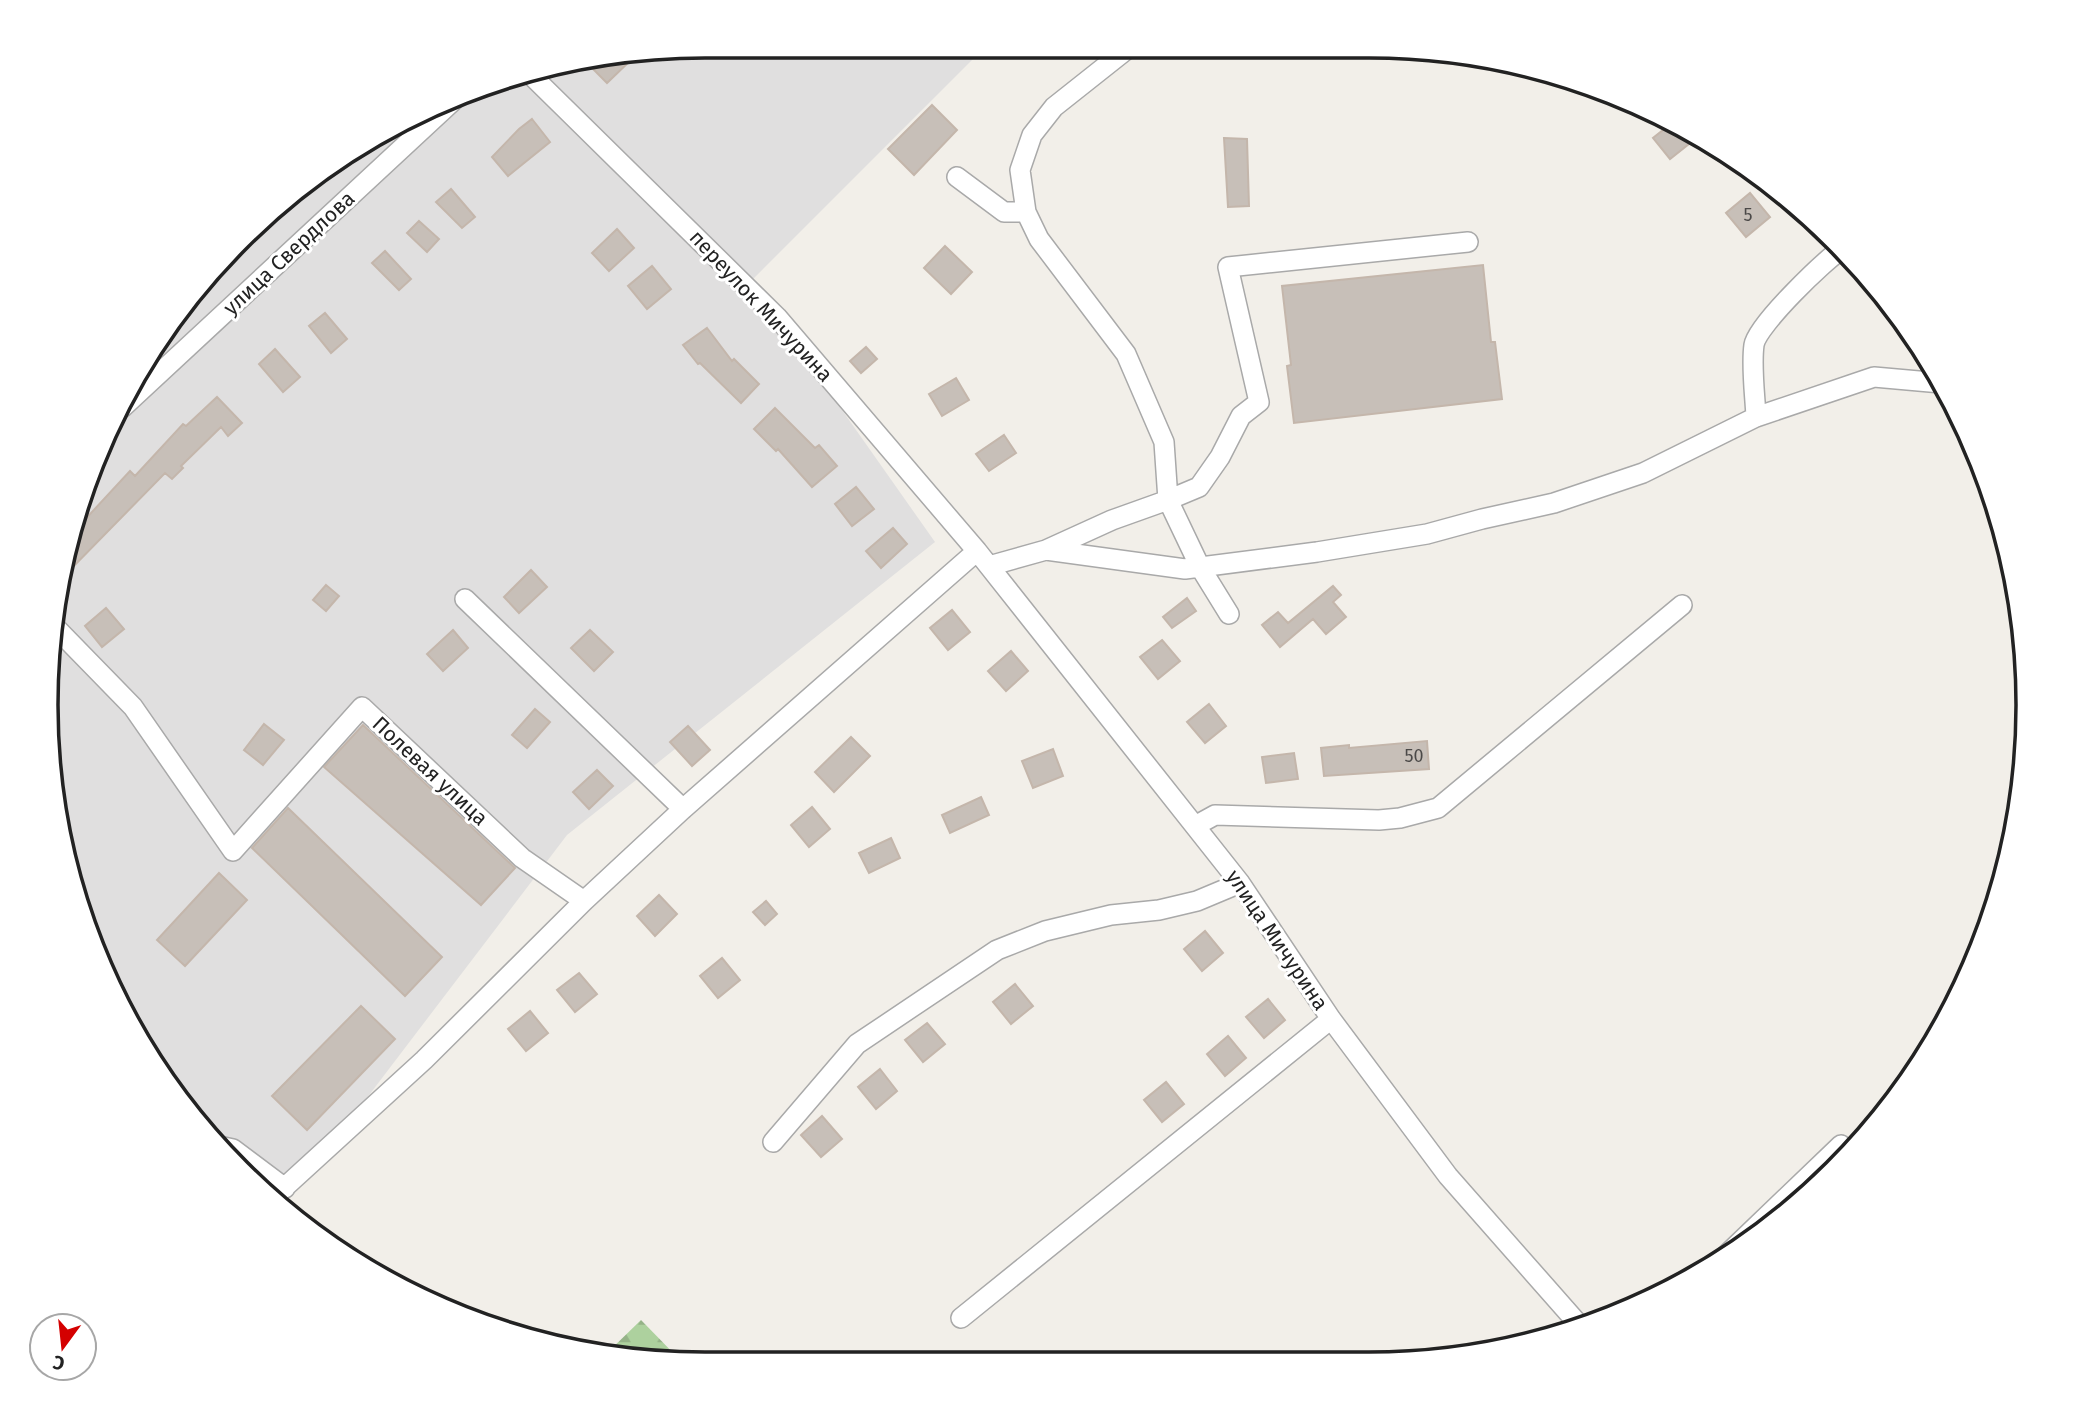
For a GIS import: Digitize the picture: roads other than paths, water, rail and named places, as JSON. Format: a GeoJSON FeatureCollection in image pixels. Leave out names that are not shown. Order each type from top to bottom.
{"type":"FeatureCollection","features":[{"type":"Feature","properties":{"kind":"street"},"geometry":{"type":"LineString","coordinates":[[1115,58],[1054,107],[1032,135],[1020,170],[1026,212],[1039,239],[1059,268],[1126,354],[1164,442],[1168,500],[1200,567],[1229,614]]}},
{"type":"Feature","properties":{"kind":"street","name":"переулок Мичурина"},"geometry":{"type":"LineString","coordinates":[[536,80],[777,317],[983,558]]}},
{"type":"Feature","properties":{"kind":"street","name":"улица Свердлова"},"geometry":{"type":"LineString","coordinates":[[137,394],[438,115]]}},
{"type":"Feature","properties":{"kind":"street"},"geometry":{"type":"LineString","coordinates":[[957,177],[1004,212],[1026,212]]}},
{"type":"Feature","properties":{"kind":"street"},"geometry":{"type":"LineString","coordinates":[[1046,550],[1112,520],[1199,488],[1220,457],[1241,416],[1259,402],[1227,267],[1468,242]]}},
{"type":"Feature","properties":{"kind":"street"},"geometry":{"type":"LineString","coordinates":[[1756,417],[1754,343],[1765,324],[1835,256]]}},
{"type":"Feature","properties":{"kind":"street"},"geometry":{"type":"LineString","coordinates":[[240,1156],[280,1193],[424,1060],[584,901],[683,809],[983,558],[1046,550],[1172,567],[1200,567],[1427,534],[1553,503],[1643,473],[1756,417],[1874,377],[1931,382]]}},
{"type":"Feature","properties":{"kind":"street","name":"улица Мичурина"},"geometry":{"type":"LineString","coordinates":[[983,558],[1240,883],[1331,1019],[1448,1175],[1575,1319]]}},
{"type":"Feature","properties":{"kind":"street"},"geometry":{"type":"LineString","coordinates":[[465,599],[683,809]]}},
{"type":"Feature","properties":{"kind":"street"},"geometry":{"type":"LineString","coordinates":[[1195,826],[1215,815],[1379,820],[1400,818],[1438,808],[1682,605]]}},
{"type":"Feature","properties":{"kind":"street","name":"Полевая улица"},"geometry":{"type":"LineString","coordinates":[[62,634],[133,707],[233,851],[362,707],[522,858],[584,901]]}},
{"type":"Feature","properties":{"kind":"street"},"geometry":{"type":"LineString","coordinates":[[773,1142],[857,1044],[998,950],[1045,931],[1111,915],[1159,910],[1196,901],[1240,883]]}},
{"type":"Feature","properties":{"kind":"street"},"geometry":{"type":"LineString","coordinates":[[961,1318],[1331,1019]]}},
{"type":"Feature","properties":{"kind":"street"},"geometry":{"type":"LineString","coordinates":[[1770,1212],[1841,1145]]}}]}
